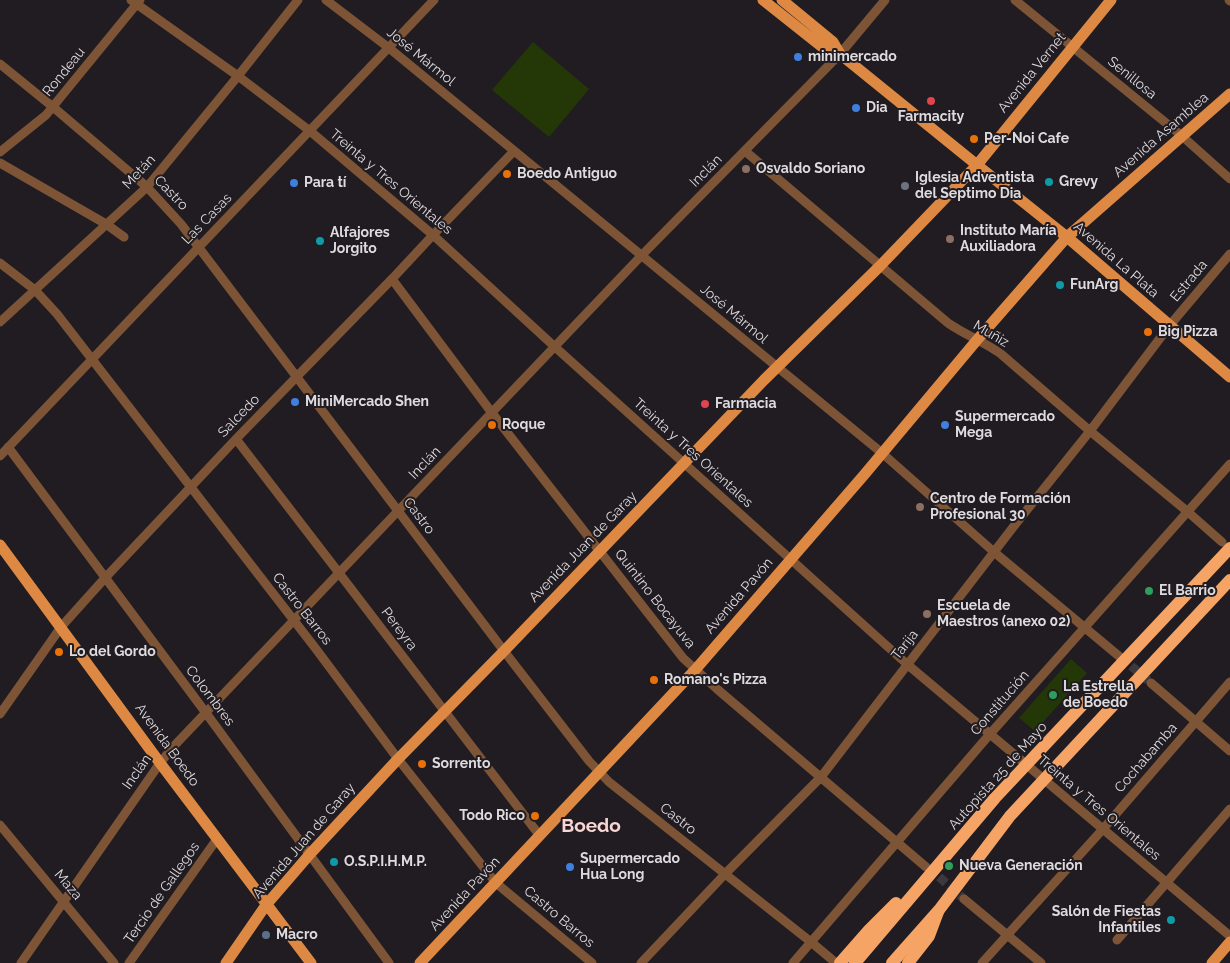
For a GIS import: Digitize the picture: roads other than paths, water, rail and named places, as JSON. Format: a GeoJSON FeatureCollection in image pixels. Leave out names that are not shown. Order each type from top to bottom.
{"type":"FeatureCollection","features":[{"type":"Feature","properties":{"kind":"highway","name":"Autopista 25 de Mayo"},"geometry":{"type":"LineString","coordinates":[[855,963],[1001,792],[1226,545]]}},
{"type":"Feature","properties":{"kind":"highway"},"geometry":{"type":"LineString","coordinates":[[892,963],[939,910],[1010,816],[1230,580]]}},
{"type":"Feature","properties":{"kind":"highway"},"geometry":{"type":"LineString","coordinates":[[840,963],[967,832]]}},
{"type":"Feature","properties":{"kind":"highway"},"geometry":{"type":"LineString","coordinates":[[908,963],[929,936],[939,910]]}},
{"type":"Feature","properties":{"kind":"main road","name":"Avenida La Plata"},"geometry":{"type":"LineString","coordinates":[[763,0],[826,50],[840,54]]}},
{"type":"Feature","properties":{"kind":"main road","name":"Avenida La Plata"},"geometry":{"type":"LineString","coordinates":[[782,0],[833,42],[840,54],[1067,237],[1230,377]]}},
{"type":"Feature","properties":{"kind":"main road","name":"Avenida Vernet"},"geometry":{"type":"LineString","coordinates":[[977,165],[1111,0]]}},
{"type":"Feature","properties":{"kind":"main road","name":"Avenida Asamblea"},"geometry":{"type":"LineString","coordinates":[[1067,237],[1230,94]]}},
{"type":"Feature","properties":{"kind":"main road","name":"Avenida Juan de Garay"},"geometry":{"type":"LineString","coordinates":[[226,963],[266,906],[310,854],[398,759],[684,463],[880,266],[977,165]]}},
{"type":"Feature","properties":{"kind":"main road","name":"Avenida Pavón"},"geometry":{"type":"LineString","coordinates":[[420,963],[695,670],[1067,237]]}},
{"type":"Feature","properties":{"kind":"main road","name":"Avenida Boedo"},"geometry":{"type":"LineString","coordinates":[[0,545],[310,963]]}},
{"type":"Feature","properties":{"kind":"main road"},"geometry":{"type":"LineString","coordinates":[[1212,963],[1230,942]]}},
{"type":"Feature","properties":{"kind":"street","name":"Metán"},"geometry":{"type":"LineString","coordinates":[[0,322],[147,188],[298,0]]}},
{"type":"Feature","properties":{"kind":"street","name":"José Mármol"},"geometry":{"type":"LineString","coordinates":[[326,0],[389,48],[882,453],[994,552],[1120,656]]}},
{"type":"Feature","properties":{"kind":"street","name":"Las Casas"},"geometry":{"type":"LineString","coordinates":[[0,456],[434,0]]}},
{"type":"Feature","properties":{"kind":"street","name":"Inclán"},"geometry":{"type":"LineString","coordinates":[[21,963],[173,747],[642,255],[840,54],[885,0]]}},
{"type":"Feature","properties":{"kind":"street","name":"Senillosa"},"geometry":{"type":"LineString","coordinates":[[1015,0],[1182,136],[1230,179]]}},
{"type":"Feature","properties":{"kind":"street","name":"Treinta y Tres Orientales"},"geometry":{"type":"LineString","coordinates":[[136,1],[310,131],[433,235],[908,665],[1230,936]]}},
{"type":"Feature","properties":{"kind":"street","name":"Rondeau"},"geometry":{"type":"LineString","coordinates":[[0,152],[46,115],[136,1]]}},
{"type":"Feature","properties":{"kind":"street","name":"Castro"},"geometry":{"type":"LineString","coordinates":[[0,64],[147,188],[181,224],[504,651],[599,773],[836,963]]}},
{"type":"Feature","properties":{"kind":"street","name":"Salcedo"},"geometry":{"type":"LineString","coordinates":[[0,714],[61,627],[105,578],[190,487],[514,151]]}},
{"type":"Feature","properties":{"kind":"street","name":"Muñiz"},"geometry":{"type":"LineString","coordinates":[[745,151],[948,323],[1001,354],[1226,545]]}},
{"type":"Feature","properties":{"kind":"street"},"geometry":{"type":"LineString","coordinates":[[0,164],[124,236]]}},
{"type":"Feature","properties":{"kind":"street","name":"Estrada"},"geometry":{"type":"LineString","coordinates":[[1170,325],[1230,254]]}},
{"type":"Feature","properties":{"kind":"street","name":"Castro Barros"},"geometry":{"type":"LineString","coordinates":[[0,263],[35,290],[57,314],[398,759],[496,883],[592,963]]}},
{"type":"Feature","properties":{"kind":"street","name":"Quintino Bocayuva"},"geometry":{"type":"LineString","coordinates":[[392,279],[492,413],[684,658],[695,670],[926,867]]}},
{"type":"Feature","properties":{"kind":"street","name":"Tarija"},"geometry":{"type":"LineString","coordinates":[[641,963],[821,777],[1170,325]]}},
{"type":"Feature","properties":{"kind":"street","name":"Pereyra"},"geometry":{"type":"LineString","coordinates":[[236,439],[540,836]]}},
{"type":"Feature","properties":{"kind":"street","name":"Colombres"},"geometry":{"type":"LineString","coordinates":[[8,447],[389,963]]}},
{"type":"Feature","properties":{"kind":"street","name":"Constitución"},"geometry":{"type":"LineString","coordinates":[[793,963],[990,734],[1230,464]]}},
{"type":"Feature","properties":{"kind":"street","name":"Cochabamba"},"geometry":{"type":"LineString","coordinates":[[982,963],[1103,829],[1230,682]]}},
{"type":"Feature","properties":{"kind":"street"},"geometry":{"type":"LineString","coordinates":[[1151,683],[1230,751]]}},
{"type":"Feature","properties":{"kind":"street"},"geometry":{"type":"LineString","coordinates":[[1117,940],[1230,809]]}},
{"type":"Feature","properties":{"kind":"street","name":"Maza"},"geometry":{"type":"LineString","coordinates":[[0,825],[114,963]]}},
{"type":"Feature","properties":{"kind":"street","name":"Tercio de Gallegos"},"geometry":{"type":"LineString","coordinates":[[129,963],[217,839]]}},
{"type":"Feature","properties":{"kind":"street"},"geometry":{"type":"LineString","coordinates":[[964,899],[1040,963]]}},
{"type":"Feature","properties":{"kind":"tunnel"},"geometry":{"type":"LineString","coordinates":[[1121,657],[1151,683]]}},
{"type":"Feature","properties":{"kind":"tunnel"},"geometry":{"type":"LineString","coordinates":[[929,868],[964,899]]}},
{"type":"Feature","properties":{"kind":"place","name":"minimercado"},"geometry":{"type":"Point","coordinates":[798,57]}},
{"type":"Feature","properties":{"kind":"place","name":"Farmacity"},"geometry":{"type":"Point","coordinates":[931,101]}},
{"type":"Feature","properties":{"kind":"place","name":"Dia"},"geometry":{"type":"Point","coordinates":[856,108]}},
{"type":"Feature","properties":{"kind":"place","name":"Per-Noi Cafe"},"geometry":{"type":"Point","coordinates":[974,139]}},
{"type":"Feature","properties":{"kind":"place","name":"Osvaldo Soriano"},"geometry":{"type":"Point","coordinates":[746,169]}},
{"type":"Feature","properties":{"kind":"place","name":"Boedo Antiguo"},"geometry":{"type":"Point","coordinates":[507,174]}},
{"type":"Feature","properties":{"kind":"place","name":"Grevy"},"geometry":{"type":"Point","coordinates":[1049,182]}},
{"type":"Feature","properties":{"kind":"place","name":"Para tí"},"geometry":{"type":"Point","coordinates":[294,183]}},
{"type":"Feature","properties":{"kind":"place","name":"Iglesia Adventista del Septimo Dia"},"geometry":{"type":"Point","coordinates":[905,186]}},
{"type":"Feature","properties":{"kind":"place","name":"Instituto María Auxiliadora"},"geometry":{"type":"Point","coordinates":[950,239]}},
{"type":"Feature","properties":{"kind":"place","name":"Alfajores Jorgito"},"geometry":{"type":"Point","coordinates":[320,241]}},
{"type":"Feature","properties":{"kind":"place","name":"FunArg"},"geometry":{"type":"Point","coordinates":[1060,285]}},
{"type":"Feature","properties":{"kind":"place","name":"Big Pizza"},"geometry":{"type":"Point","coordinates":[1148,332]}},
{"type":"Feature","properties":{"kind":"place","name":"MiniMercado Shen"},"geometry":{"type":"Point","coordinates":[295,402]}},
{"type":"Feature","properties":{"kind":"place","name":"Farmacia"},"geometry":{"type":"Point","coordinates":[705,404]}},
{"type":"Feature","properties":{"kind":"place","name":"Roque"},"geometry":{"type":"Point","coordinates":[492,425]}},
{"type":"Feature","properties":{"kind":"place","name":"Supermercado Mega"},"geometry":{"type":"Point","coordinates":[945,425]}},
{"type":"Feature","properties":{"kind":"place","name":"Centro de Formación Profesional 30"},"geometry":{"type":"Point","coordinates":[920,507]}},
{"type":"Feature","properties":{"kind":"place","name":"El Barrio"},"geometry":{"type":"Point","coordinates":[1149,591]}},
{"type":"Feature","properties":{"kind":"place","name":"Escuela de Maestros (anexo 02)"},"geometry":{"type":"Point","coordinates":[927,614]}},
{"type":"Feature","properties":{"kind":"place","name":"Lo del Gordo"},"geometry":{"type":"Point","coordinates":[59,652]}},
{"type":"Feature","properties":{"kind":"place","name":"Romano's Pizza"},"geometry":{"type":"Point","coordinates":[654,680]}},
{"type":"Feature","properties":{"kind":"place","name":"La Estrella de Boedo"},"geometry":{"type":"Point","coordinates":[1053,695]}},
{"type":"Feature","properties":{"kind":"place","name":"Sorrento"},"geometry":{"type":"Point","coordinates":[422,764]}},
{"type":"Feature","properties":{"kind":"place","name":"Todo Rico"},"geometry":{"type":"Point","coordinates":[535,816]}},
{"type":"Feature","properties":{"kind":"place","name":"O.S.P.I.H.M.P."},"geometry":{"type":"Point","coordinates":[334,862]}},
{"type":"Feature","properties":{"kind":"place","name":"Nueva Generación"},"geometry":{"type":"Point","coordinates":[949,866]}},
{"type":"Feature","properties":{"kind":"place","name":"Supermercado Hua Long"},"geometry":{"type":"Point","coordinates":[570,867]}},
{"type":"Feature","properties":{"kind":"place","name":"Salón de Fiestas Infantiles"},"geometry":{"type":"Point","coordinates":[1171,920]}},
{"type":"Feature","properties":{"kind":"place","name":"Macro"},"geometry":{"type":"Point","coordinates":[266,935]}},
{"type":"Feature","properties":{"kind":"district","name":"Boedo"},"geometry":{"type":"Point","coordinates":[591,826]}}]}
